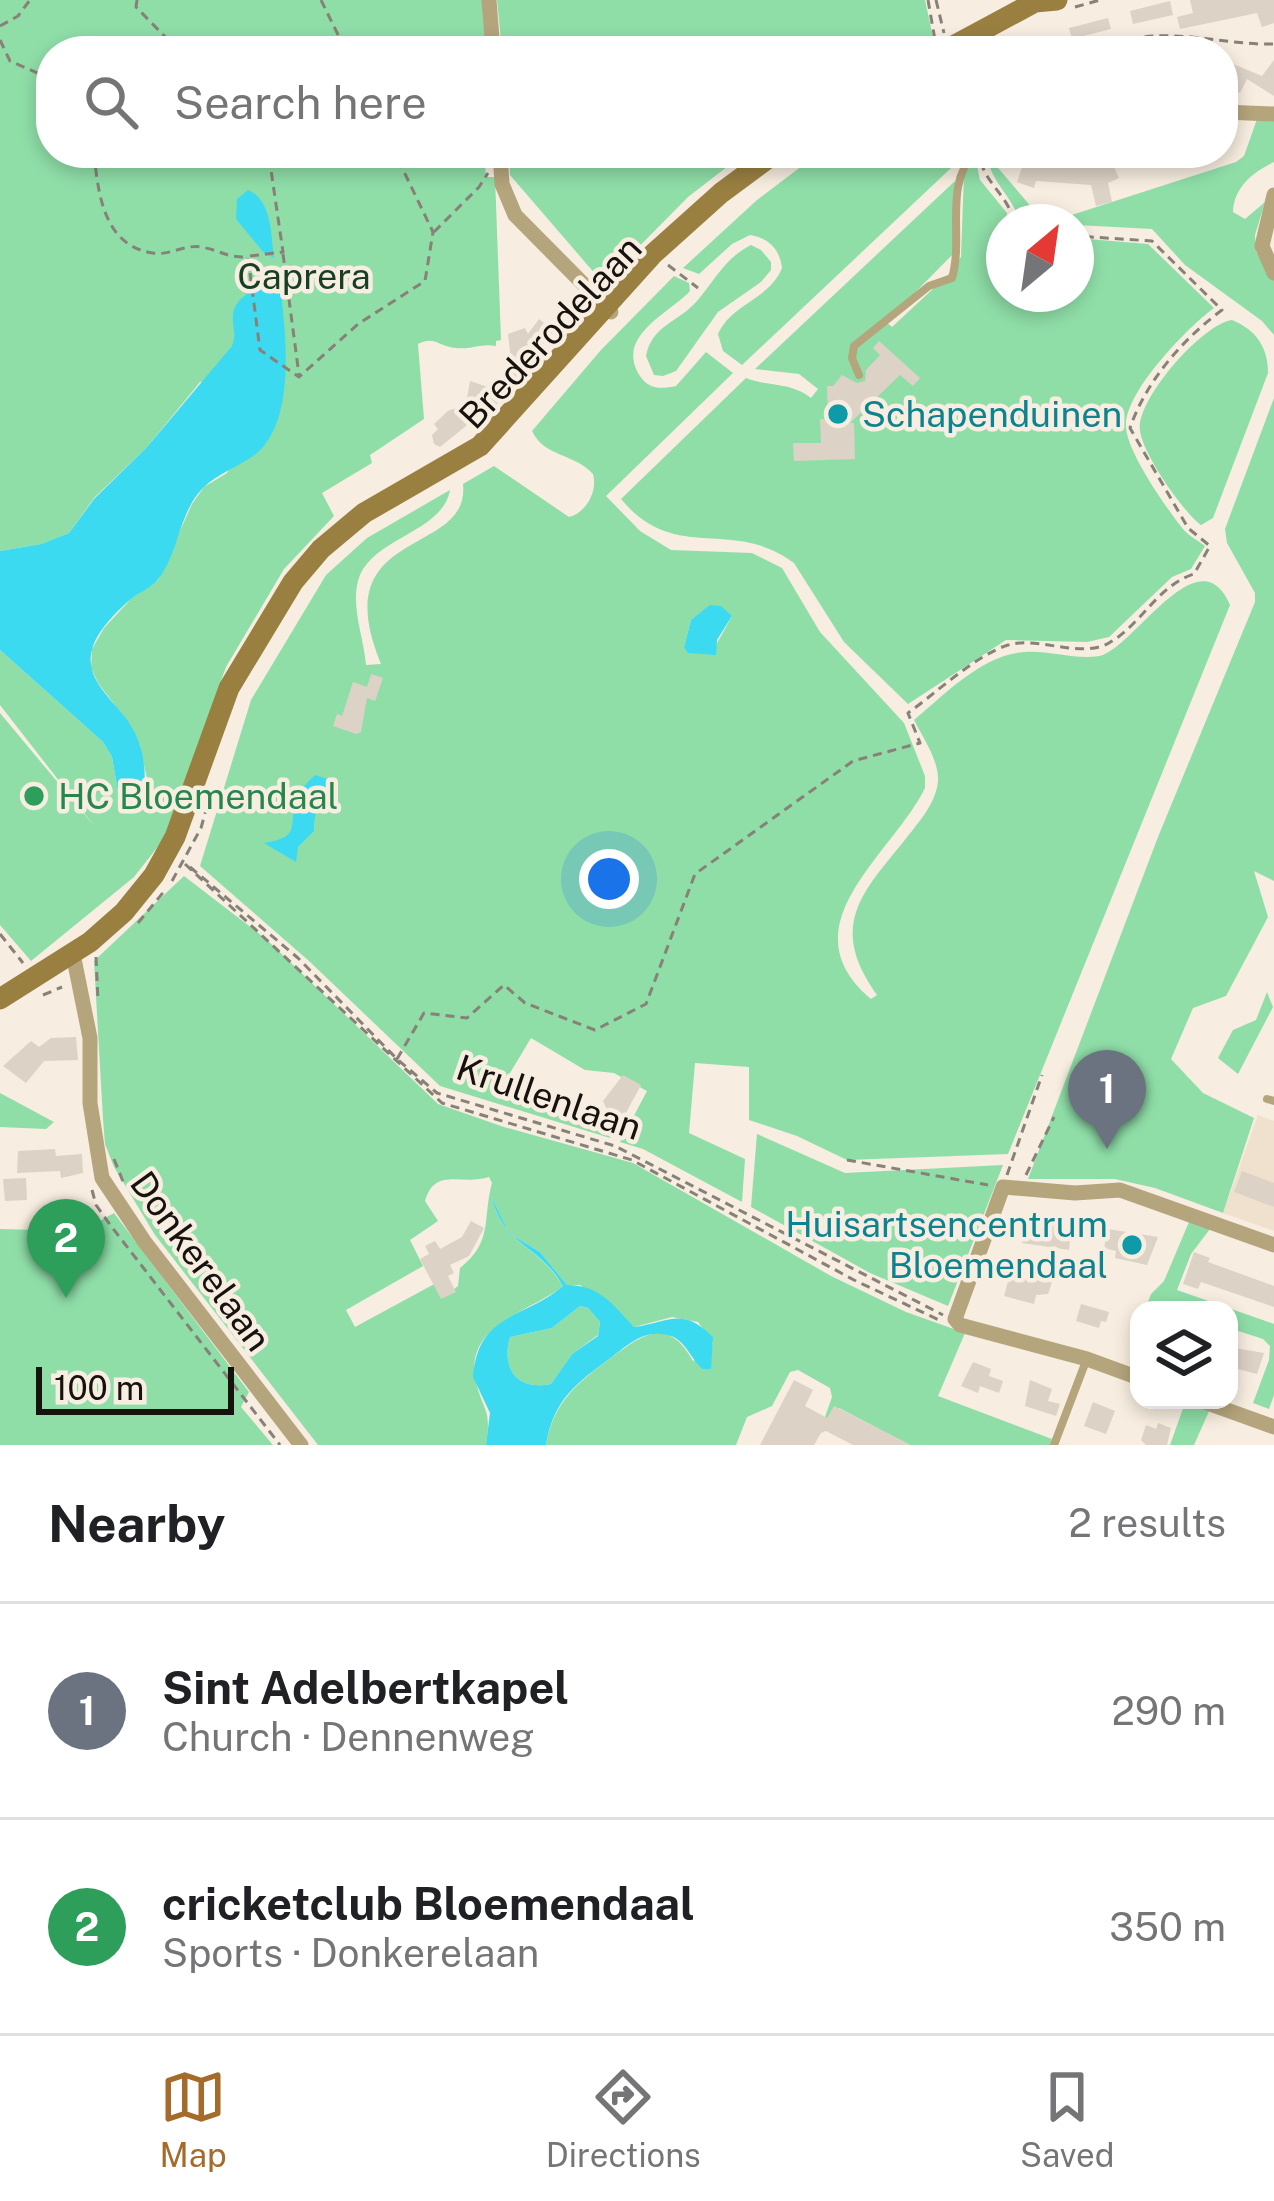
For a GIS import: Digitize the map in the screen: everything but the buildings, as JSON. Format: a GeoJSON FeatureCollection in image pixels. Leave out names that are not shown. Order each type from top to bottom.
{"type":"FeatureCollection","features":[{"type":"Feature","properties":{"kind":"street"},"geometry":{"type":"LineString","coordinates":[[489,0],[492,36]]}},
{"type":"Feature","properties":{"kind":"street"},"geometry":{"type":"LineString","coordinates":[[993,36],[1062,3]]}},
{"type":"Feature","properties":{"kind":"street"},"geometry":{"type":"LineString","coordinates":[[1238,113],[1274,114]]}},
{"type":"Feature","properties":{"kind":"street"},"geometry":{"type":"LineString","coordinates":[[501,168],[515,215],[608,309]]}},
{"type":"Feature","properties":{"kind":"street","name":"Brederodelaan"},"geometry":{"type":"LineString","coordinates":[[21,986],[41,983],[81,962],[130,922],[192,829],[232,713],[253,669],[345,533],[452,470],[497,436],[608,309],[771,168]]}},
{"type":"Feature","properties":{"kind":"street"},"geometry":{"type":"LineString","coordinates":[[1274,195],[1262,246],[1274,273]]}},
{"type":"Feature","properties":{"kind":"street","name":"Donkerelaan"},"geometry":{"type":"LineString","coordinates":[[81,962],[90,1038],[90,1103],[102,1178],[144,1241],[301,1445]]}},
{"type":"Feature","properties":{"kind":"street"},"geometry":{"type":"LineString","coordinates":[[1130,1375],[953,1320],[1011,1187],[1075,1193],[1120,1190],[1274,1245]]}},
{"type":"Feature","properties":{"kind":"street"},"geometry":{"type":"LineString","coordinates":[[1224,1409],[1274,1427]]}},
{"type":"Feature","properties":{"kind":"lane"},"geometry":{"type":"LineString","coordinates":[[859,375],[852,358],[854,346],[929,286],[952,278],[958,257],[957,182],[962,168]]}},
{"type":"Feature","properties":{"kind":"lane"},"geometry":{"type":"LineString","coordinates":[[1054,1445],[1087,1359]]}},
{"type":"Feature","properties":{"kind":"path"},"geometry":{"type":"LineString","coordinates":[[0,26],[18,16],[30,0]]}},
{"type":"Feature","properties":{"kind":"path"},"geometry":{"type":"LineString","coordinates":[[137,0],[136,7],[164,36]]}},
{"type":"Feature","properties":{"kind":"path"},"geometry":{"type":"LineString","coordinates":[[321,0],[339,36]]}},
{"type":"Feature","properties":{"kind":"path"},"geometry":{"type":"LineString","coordinates":[[928,0],[939,36]]}},
{"type":"Feature","properties":{"kind":"path"},"geometry":{"type":"LineString","coordinates":[[936,0],[940,36]]}},
{"type":"Feature","properties":{"kind":"path"},"geometry":{"type":"LineString","coordinates":[[1062,3],[1100,0]]}},
{"type":"Feature","properties":{"kind":"path"},"geometry":{"type":"LineString","coordinates":[[0,40],[10,61],[36,73]]}},
{"type":"Feature","properties":{"kind":"path"},"geometry":{"type":"LineString","coordinates":[[1238,41],[1274,44]]}},
{"type":"Feature","properties":{"kind":"path"},"geometry":{"type":"LineString","coordinates":[[95,168],[104,216],[133,244],[156,254],[201,246],[228,257],[283,252]]}},
{"type":"Feature","properties":{"kind":"path"},"geometry":{"type":"LineString","coordinates":[[270,168],[299,377]]}},
{"type":"Feature","properties":{"kind":"path"},"geometry":{"type":"LineString","coordinates":[[402,168],[434,232]]}},
{"type":"Feature","properties":{"kind":"path"},"geometry":{"type":"LineString","coordinates":[[982,168],[1006,204]]}},
{"type":"Feature","properties":{"kind":"path"},"geometry":{"type":"LineString","coordinates":[[299,377],[358,324],[425,281],[434,232],[488,173]]}},
{"type":"Feature","properties":{"kind":"path"},"geometry":{"type":"LineString","coordinates":[[398,1059],[424,1012],[467,1018],[504,985],[525,1003],[595,1030],[646,1004],[694,874],[853,761],[920,743],[908,713],[989,655],[1011,644],[1108,644],[1174,580],[1194,574],[1210,546],[1188,528],[1130,428],[1139,402],[1193,332],[1222,310],[1152,241],[1094,237]]}},
{"type":"Feature","properties":{"kind":"path"},"geometry":{"type":"LineString","coordinates":[[248,256],[260,350],[299,377]]}},
{"type":"Feature","properties":{"kind":"path"},"geometry":{"type":"LineString","coordinates":[[667,257],[698,288]]}},
{"type":"Feature","properties":{"kind":"path"},"geometry":{"type":"LineString","coordinates":[[131,930],[173,855],[201,828],[212,790]]}},
{"type":"Feature","properties":{"kind":"path"},"geometry":{"type":"LineString","coordinates":[[173,855],[442,1103],[632,1160],[854,1280],[937,1320],[953,1320]]}},
{"type":"Feature","properties":{"kind":"path","name":"Krullenlaan"},"geometry":{"type":"LineString","coordinates":[[173,855],[298,958],[437,1093],[615,1146],[953,1320]]}},
{"type":"Feature","properties":{"kind":"path"},"geometry":{"type":"LineString","coordinates":[[0,934],[21,986],[105,952]]}},
{"type":"Feature","properties":{"kind":"path"},"geometry":{"type":"LineString","coordinates":[[81,962],[98,1001]]}},
{"type":"Feature","properties":{"kind":"path"},"geometry":{"type":"LineString","coordinates":[[1011,1187],[1042,1075]]}},
{"type":"Feature","properties":{"kind":"path"},"geometry":{"type":"LineString","coordinates":[[1011,1187],[1054,1117]]}},
{"type":"Feature","properties":{"kind":"path"},"geometry":{"type":"LineString","coordinates":[[108,1145],[127,1192]]}},
{"type":"Feature","properties":{"kind":"path"},"geometry":{"type":"LineString","coordinates":[[847,1160],[1011,1187]]}},
{"type":"Feature","properties":{"kind":"shaded area"},"geometry":{"type":"Polygon","coordinates":[[[1258,1115],[1274,1121],[1274,1231],[1223,1213],[1258,1115]]]}},
{"type":"Feature","properties":{"kind":"green space","name":"Caprera"},"geometry":{"type":"Polygon","coordinates":[[[0,0],[484,0],[487,36],[36,36],[36,168],[485,168],[486,177],[495,177],[501,340],[496,346],[461,348],[433,341],[418,344],[424,419],[370,455],[372,463],[322,493],[334,516],[284,569],[226,667],[163,840],[134,877],[31,961],[0,925],[0,713],[95,827],[0,705],[0,650],[103,742],[112,757],[121,809],[143,808],[147,778],[139,744],[98,683],[91,668],[92,649],[131,599],[158,580],[192,504],[204,487],[227,473],[247,430],[237,434],[234,429],[243,413],[223,394],[226,377],[200,382],[147,447],[94,498],[69,533],[0,551],[0,0]]]}},
{"type":"Feature","properties":{"kind":"green space"},"geometry":{"type":"Polygon","coordinates":[[[497,0],[925,0],[933,36],[501,36],[497,0]]]}},
{"type":"Feature","properties":{"kind":"green space"},"geometry":{"type":"Polygon","coordinates":[[[1257,119],[1274,120],[1274,162],[1246,181],[1233,212],[1245,219],[1265,202],[1255,235],[1256,252],[1274,278],[1274,335],[1185,265],[1152,229],[1094,226],[1094,208],[1217,168],[1238,168],[1257,119]]]}},
{"type":"Feature","properties":{"kind":"green space"},"geometry":{"type":"Polygon","coordinates":[[[510,168],[726,168],[688,197],[603,283],[510,175],[510,168]]]}},
{"type":"Feature","properties":{"kind":"green space"},"geometry":{"type":"Polygon","coordinates":[[[799,168],[951,168],[742,365],[723,351],[718,334],[732,315],[776,279],[782,268],[776,250],[750,235],[732,244],[699,274],[683,268],[799,168]]]}},
{"type":"Feature","properties":{"kind":"green space"},"geometry":{"type":"Polygon","coordinates":[[[977,168],[980,180],[1000,204],[986,204],[986,312],[1094,312],[1094,240],[1148,244],[1214,308],[1147,377],[1126,424],[1132,448],[1157,493],[1183,529],[1205,546],[1191,569],[1172,577],[1109,637],[1087,642],[1006,640],[908,704],[844,642],[794,563],[748,542],[662,530],[621,499],[746,378],[795,389],[811,398],[818,389],[799,374],[755,369],[955,181],[954,253],[886,322],[892,327],[961,257],[964,173],[977,168]]]}},
{"type":"Feature","properties":{"kind":"green space"},"geometry":{"type":"Polygon","coordinates":[[[991,168],[998,168],[1029,204],[1012,204],[992,173],[991,168]]]}},
{"type":"Feature","properties":{"kind":"green space"},"geometry":{"type":"Polygon","coordinates":[[[751,245],[771,262],[771,270],[718,312],[676,371],[654,375],[646,356],[654,337],[690,308],[727,263],[751,245]]]}},
{"type":"Feature","properties":{"kind":"green space"},"geometry":{"type":"Polygon","coordinates":[[[674,276],[689,283],[690,291],[639,337],[634,362],[640,376],[656,387],[676,386],[706,352],[733,373],[606,496],[640,531],[671,550],[752,553],[782,568],[820,632],[904,723],[925,776],[925,788],[853,891],[841,918],[838,945],[847,972],[871,999],[877,995],[861,968],[853,923],[870,885],[925,814],[937,787],[933,757],[914,720],[993,660],[1033,652],[1099,656],[1184,587],[1201,581],[1217,586],[1230,605],[1008,1154],[847,1160],[749,1120],[749,1067],[695,1063],[689,1133],[745,1159],[742,1202],[643,1149],[620,1142],[647,1091],[614,1073],[585,1070],[531,1038],[507,1078],[616,1125],[610,1138],[440,1086],[309,961],[200,866],[251,700],[326,575],[367,538],[450,490],[434,516],[376,555],[358,581],[357,612],[366,665],[381,664],[368,619],[370,588],[384,565],[445,524],[459,507],[463,484],[494,466],[569,517],[585,506],[594,487],[593,474],[544,446],[532,431],[601,350],[674,276]],[[732,616],[691,620],[684,647],[715,647],[732,616]]]}},
{"type":"Feature","properties":{"kind":"green space"},"geometry":{"type":"Polygon","coordinates":[[[1232,320],[1259,341],[1268,373],[1213,518],[1201,525],[1156,467],[1143,441],[1141,418],[1159,384],[1188,349],[1232,320]]]}},
{"type":"Feature","properties":{"kind":"green space"},"geometry":{"type":"Polygon","coordinates":[[[1274,398],[1274,881],[1254,871],[1268,917],[1226,996],[1193,1008],[1171,1059],[1203,1093],[1254,1118],[1223,1213],[1115,1179],[1028,1179],[1158,837],[1255,602],[1225,529],[1274,398]]]}},
{"type":"Feature","properties":{"kind":"green space"},"geometry":{"type":"Polygon","coordinates":[[[184,876],[266,939],[438,1104],[633,1163],[831,1276],[906,1312],[965,1333],[938,1396],[1052,1439],[1050,1445],[903,1445],[839,1408],[832,1421],[825,1417],[830,1388],[798,1370],[790,1372],[772,1406],[747,1417],[736,1445],[546,1445],[555,1416],[569,1394],[634,1342],[665,1334],[684,1347],[693,1361],[710,1351],[713,1343],[698,1322],[672,1317],[634,1327],[580,1285],[567,1285],[540,1252],[512,1235],[563,1286],[502,1322],[479,1346],[476,1382],[487,1417],[486,1445],[318,1445],[155,1235],[114,1167],[105,1144],[94,961],[184,876]],[[489,1177],[435,1184],[425,1201],[438,1221],[410,1240],[423,1266],[346,1310],[355,1327],[438,1282],[453,1290],[458,1286],[460,1268],[482,1239],[492,1183],[489,1177]]]}},
{"type":"Feature","properties":{"kind":"green space"},"geometry":{"type":"Polygon","coordinates":[[[1267,992],[1273,1007],[1238,1074],[1218,1058],[1233,1030],[1256,1020],[1267,992]]]}},
{"type":"Feature","properties":{"kind":"green space"},"geometry":{"type":"Polygon","coordinates":[[[0,1093],[54,1122],[46,1129],[0,1127],[0,1093]]]}},
{"type":"Feature","properties":{"kind":"green space"},"geometry":{"type":"Polygon","coordinates":[[[757,1134],[845,1173],[1003,1165],[948,1306],[870,1273],[751,1207],[757,1134]]]}},
{"type":"Feature","properties":{"kind":"green space"},"geometry":{"type":"Polygon","coordinates":[[[114,1213],[249,1392],[241,1407],[273,1445],[0,1445],[0,1229],[81,1231],[114,1213]]]}},
{"type":"Feature","properties":{"kind":"green space"},"geometry":{"type":"Polygon","coordinates":[[[1189,1222],[1210,1229],[1191,1254],[1177,1290],[1208,1301],[1148,1301],[1164,1281],[1189,1222]]]}},
{"type":"Feature","properties":{"kind":"green space"},"geometry":{"type":"Polygon","coordinates":[[[580,1306],[600,1322],[598,1335],[572,1354],[551,1384],[529,1384],[514,1375],[508,1359],[510,1337],[552,1328],[580,1306]]]}},
{"type":"Feature","properties":{"kind":"green space"},"geometry":{"type":"Polygon","coordinates":[[[1238,1311],[1274,1324],[1274,1395],[1269,1409],[1253,1403],[1269,1360],[1270,1346],[1238,1331],[1238,1311]]]}},
{"type":"Feature","properties":{"kind":"green space"},"geometry":{"type":"Polygon","coordinates":[[[1183,1409],[1210,1409],[1194,1445],[1170,1445],[1183,1409]]]}},
{"type":"Feature","properties":{"kind":"water"},"geometry":{"type":"Polygon","coordinates":[[[248,190],[266,210],[274,258],[264,253],[236,219],[237,199],[248,190]]]}},
{"type":"Feature","properties":{"kind":"water"},"geometry":{"type":"Polygon","coordinates":[[[279,277],[286,370],[279,417],[270,437],[257,453],[203,488],[159,578],[113,616],[92,650],[93,672],[133,729],[143,759],[143,809],[121,809],[112,757],[103,742],[0,650],[0,551],[69,533],[232,346],[233,315],[239,301],[279,277]]]}},
{"type":"Feature","properties":{"kind":"water"},"geometry":{"type":"Polygon","coordinates":[[[710,605],[721,606],[732,616],[717,640],[716,655],[688,653],[684,647],[691,620],[710,605]]]}},
{"type":"Feature","properties":{"kind":"water"},"geometry":{"type":"Polygon","coordinates":[[[315,775],[327,779],[336,790],[319,807],[314,831],[298,847],[296,862],[264,843],[289,834],[297,796],[315,775]]]}},
{"type":"Feature","properties":{"kind":"water"},"geometry":{"type":"Polygon","coordinates":[[[513,1235],[540,1252],[567,1285],[597,1292],[634,1327],[675,1318],[702,1327],[713,1337],[711,1369],[703,1369],[676,1338],[646,1335],[569,1393],[555,1415],[546,1445],[486,1445],[490,1413],[473,1377],[484,1340],[505,1320],[563,1286],[513,1235]],[[580,1306],[552,1328],[510,1337],[508,1359],[514,1375],[529,1384],[551,1384],[572,1354],[598,1336],[600,1322],[580,1306]]]}},
{"type":"Feature","properties":{"kind":"place","name":"Schapenduinen"},"geometry":{"type":"Point","coordinates":[838,414]}},
{"type":"Feature","properties":{"kind":"place","name":"HC Bloemendaal"},"geometry":{"type":"Point","coordinates":[34,796]}},
{"type":"Feature","properties":{"kind":"place","name":"Sint Adelbertkapel"},"geometry":{"type":"Point","coordinates":[1107,1149]}},
{"type":"Feature","properties":{"kind":"place","name":"Huisartsencentrum Bloemendaal"},"geometry":{"type":"Point","coordinates":[1132,1245]}},
{"type":"Feature","properties":{"kind":"place","name":"cricketclub Bloemendaal"},"geometry":{"type":"Point","coordinates":[66,1298]}}]}
